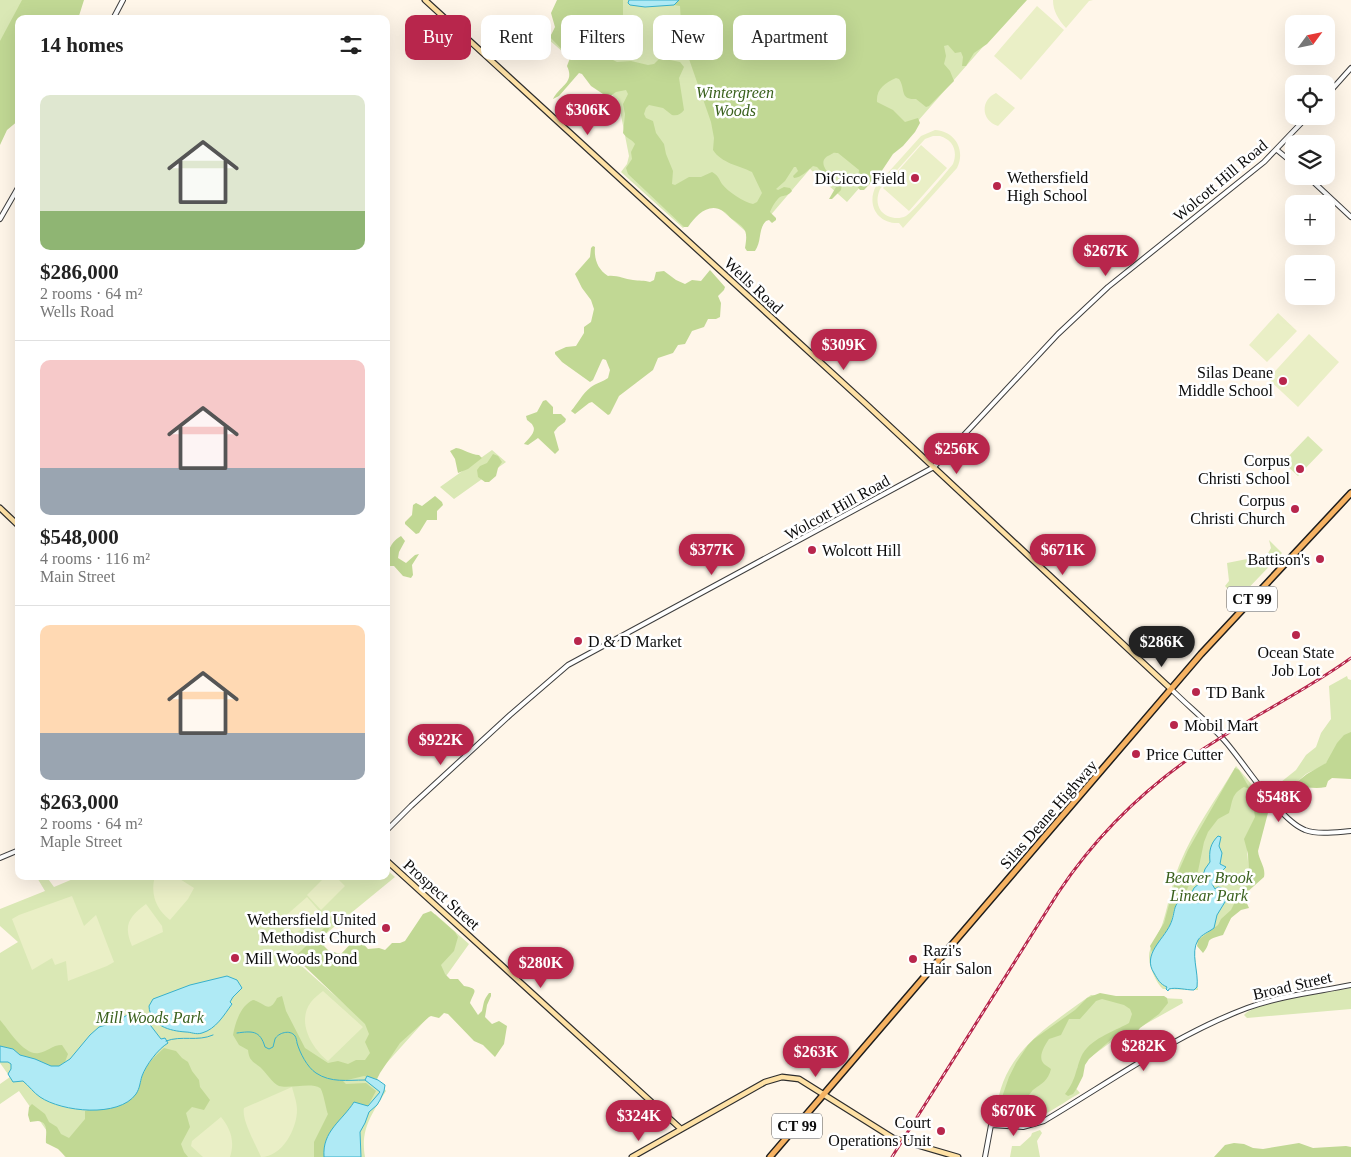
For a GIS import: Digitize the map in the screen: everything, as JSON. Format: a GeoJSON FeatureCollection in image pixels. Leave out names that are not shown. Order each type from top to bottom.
{"type":"FeatureCollection","features":[{"type":"Feature","properties":{"kind":"main road","name":"Wells Road"},"geometry":{"type":"LineString","coordinates":[[425,0],[934,467],[1171,689]]}},
{"type":"Feature","properties":{"kind":"main road","name":"Silas Deane Highway"},"geometry":{"type":"LineString","coordinates":[[770,1157],[1232,619],[1351,493]]}},
{"type":"Feature","properties":{"kind":"main road"},"geometry":{"type":"LineString","coordinates":[[0,508],[15,522]]}},
{"type":"Feature","properties":{"kind":"main road","name":"Prospect Street"},"geometry":{"type":"LineString","coordinates":[[390,864],[681,1129]]}},
{"type":"Feature","properties":{"kind":"main road"},"geometry":{"type":"LineString","coordinates":[[632,1157],[774,1078],[786,1077],[799,1079],[893,1138],[958,1157]]}},
{"type":"Feature","properties":{"kind":"street"},"geometry":{"type":"LineString","coordinates":[[115,15],[124,0]]}},
{"type":"Feature","properties":{"kind":"street"},"geometry":{"type":"LineString","coordinates":[[1335,86],[1351,68]]}},
{"type":"Feature","properties":{"kind":"street","name":"Wolcott Hill Road"},"geometry":{"type":"LineString","coordinates":[[390,827],[500,724],[568,665],[934,467],[1058,334],[1108,287],[1277,150],[1300,125]]}},
{"type":"Feature","properties":{"kind":"street"},"geometry":{"type":"LineString","coordinates":[[1277,150],[1285,157]]}},
{"type":"Feature","properties":{"kind":"street"},"geometry":{"type":"LineString","coordinates":[[1317,185],[1351,217]]}},
{"type":"Feature","properties":{"kind":"street"},"geometry":{"type":"LineString","coordinates":[[0,219],[15,193]]}},
{"type":"Feature","properties":{"kind":"street","name":"Wells Road"},"geometry":{"type":"LineString","coordinates":[[1171,689],[1214,730],[1289,820],[1300,828],[1319,833],[1351,831]]}},
{"type":"Feature","properties":{"kind":"street"},"geometry":{"type":"LineString","coordinates":[[0,858],[15,852]]}},
{"type":"Feature","properties":{"kind":"street","name":"Broad Street"},"geometry":{"type":"LineString","coordinates":[[986,1157],[991,1125],[1015,1128],[1036,1124],[1195,1031],[1239,1011],[1275,1000],[1351,985]]}},
{"type":"Feature","properties":{"kind":"green space"},"geometry":{"type":"Polygon","coordinates":[[[0,0],[79,0],[32,15],[15,15],[15,101],[0,121],[0,0]]]}},
{"type":"Feature","properties":{"kind":"green space"},"geometry":{"type":"Polygon","coordinates":[[[22,0],[84,0],[79,15],[15,15],[15,123],[7,130],[0,145],[0,41],[22,0]]]}},
{"type":"Feature","properties":{"kind":"green space","name":"Wintergreen Woods"},"geometry":{"type":"Polygon","coordinates":[[[557,0],[623,0],[623,15],[561,15],[561,49],[551,38],[555,27],[551,13],[557,0]]]}},
{"type":"Feature","properties":{"kind":"green space","name":"Wintergreen Woods"},"geometry":{"type":"Polygon","coordinates":[[[580,0],[1024,0],[847,202],[810,169],[752,237],[709,199],[683,228],[621,172],[627,164],[629,156],[618,100],[572,60],[643,60],[643,15],[568,15],[580,0]]]}},
{"type":"Feature","properties":{"kind":"green space","name":"Wintergreen Woods"},"geometry":{"type":"Polygon","coordinates":[[[679,0],[1027,0],[987,44],[974,53],[966,66],[962,66],[963,57],[961,52],[955,53],[948,45],[944,46],[946,56],[944,64],[950,71],[954,81],[929,106],[926,107],[916,99],[907,98],[899,79],[896,78],[882,87],[878,93],[877,102],[893,110],[905,122],[918,118],[920,123],[915,132],[893,154],[881,172],[864,190],[860,190],[857,186],[859,170],[838,153],[825,158],[823,162],[826,170],[842,185],[841,190],[832,199],[829,199],[836,187],[817,167],[813,166],[802,175],[794,178],[793,176],[798,171],[794,167],[785,181],[776,189],[784,187],[790,188],[792,191],[788,195],[780,197],[773,206],[770,212],[776,220],[772,223],[769,220],[766,221],[755,251],[747,251],[745,248],[745,230],[724,212],[713,208],[708,209],[699,214],[688,227],[684,227],[628,174],[626,168],[632,159],[631,152],[635,144],[623,133],[625,114],[623,104],[628,94],[626,90],[616,92],[609,97],[606,96],[591,86],[582,74],[579,73],[559,96],[553,99],[568,80],[569,72],[567,66],[569,60],[631,61],[648,65],[654,64],[658,60],[680,62],[684,67],[679,78],[684,110],[678,115],[672,115],[663,108],[649,105],[644,114],[646,118],[653,121],[656,133],[664,144],[673,171],[672,184],[675,185],[689,177],[701,177],[712,172],[732,193],[753,204],[757,202],[762,193],[752,172],[726,161],[713,150],[714,138],[711,122],[689,60],[723,60],[723,15],[681,15],[680,6],[674,5],[679,0]]]}},
{"type":"Feature","properties":{"kind":"green space"},"geometry":{"type":"Polygon","coordinates":[[[1053,0],[1093,0],[1089,1],[1066,28],[1056,15],[1053,0]]]}},
{"type":"Feature","properties":{"kind":"green space"},"geometry":{"type":"Polygon","coordinates":[[[1037,6],[1064,30],[1021,80],[994,56],[1037,6]]]}},
{"type":"Feature","properties":{"kind":"green space","name":"Wintergreen Woods"},"geometry":{"type":"Polygon","coordinates":[[[561,23],[561,50],[551,42],[551,35],[561,23]]]}},
{"type":"Feature","properties":{"kind":"green space"},"geometry":{"type":"Polygon","coordinates":[[[996,93],[1015,108],[998,126],[988,120],[985,110],[987,100],[996,93]]]}},
{"type":"Feature","properties":{"kind":"green space"},"geometry":{"type":"Polygon","coordinates":[[[935,130],[948,134],[957,143],[960,155],[959,161],[957,168],[903,228],[899,223],[880,217],[873,206],[873,193],[876,186],[921,136],[935,130]],[[933,136],[925,139],[880,189],[878,203],[883,213],[889,217],[896,218],[906,216],[923,200],[953,164],[955,150],[951,143],[944,138],[933,136]]]}},
{"type":"Feature","properties":{"kind":"green space","name":"DiCicco Field"},"geometry":{"type":"Polygon","coordinates":[[[921,145],[947,168],[909,211],[883,188],[921,145]]]}},
{"type":"Feature","properties":{"kind":"green space"},"geometry":{"type":"Polygon","coordinates":[[[593,246],[595,247],[595,255],[599,267],[608,276],[650,282],[654,280],[656,272],[664,271],[685,284],[692,280],[701,281],[710,270],[725,287],[718,296],[721,303],[720,317],[708,319],[704,327],[692,331],[685,344],[678,345],[673,353],[658,358],[653,370],[619,396],[608,415],[592,402],[575,414],[571,411],[588,390],[608,378],[610,370],[606,360],[602,360],[593,380],[590,382],[562,362],[555,354],[555,352],[566,347],[576,346],[584,333],[584,327],[591,322],[594,309],[591,300],[575,274],[590,257],[593,246]]]}},
{"type":"Feature","properties":{"kind":"green space"},"geometry":{"type":"Polygon","coordinates":[[[1278,313],[1297,331],[1267,362],[1249,345],[1278,313]]]}},
{"type":"Feature","properties":{"kind":"green space"},"geometry":{"type":"Polygon","coordinates":[[[1309,334],[1339,362],[1298,407],[1268,379],[1309,334]]]}},
{"type":"Feature","properties":{"kind":"green space"},"geometry":{"type":"Polygon","coordinates":[[[546,400],[553,407],[553,414],[561,414],[566,419],[554,432],[559,450],[555,454],[538,438],[528,445],[524,444],[534,431],[532,424],[527,420],[526,416],[537,412],[543,401],[546,400]]]}},
{"type":"Feature","properties":{"kind":"green space"},"geometry":{"type":"Polygon","coordinates":[[[1308,436],[1323,450],[1298,476],[1283,462],[1308,436]]]}},
{"type":"Feature","properties":{"kind":"green space"},"geometry":{"type":"Polygon","coordinates":[[[456,448],[479,455],[482,458],[468,469],[458,473],[455,459],[450,451],[456,448]]]}},
{"type":"Feature","properties":{"kind":"green space"},"geometry":{"type":"Polygon","coordinates":[[[492,450],[506,462],[454,499],[440,487],[492,450]]]}},
{"type":"Feature","properties":{"kind":"green space"},"geometry":{"type":"Polygon","coordinates":[[[493,454],[498,456],[502,462],[496,476],[489,482],[485,482],[478,477],[477,470],[480,466],[487,463],[493,454]]]}},
{"type":"Feature","properties":{"kind":"green space"},"geometry":{"type":"Polygon","coordinates":[[[435,496],[443,505],[437,511],[437,520],[427,520],[419,533],[416,534],[405,524],[412,515],[413,505],[416,503],[422,506],[435,496]]]}},
{"type":"Feature","properties":{"kind":"green space"},"geometry":{"type":"Polygon","coordinates":[[[401,536],[405,541],[398,558],[406,563],[419,554],[412,565],[413,575],[411,578],[403,576],[394,566],[390,566],[390,549],[401,536]]]}},
{"type":"Feature","properties":{"kind":"green space"},"geometry":{"type":"Polygon","coordinates":[[[1269,540],[1282,553],[1238,599],[1225,586],[1229,581],[1227,563],[1267,555],[1271,548],[1269,540]]]}},
{"type":"Feature","properties":{"kind":"green space"},"geometry":{"type":"Polygon","coordinates":[[[1347,676],[1351,680],[1351,733],[1341,739],[1325,764],[1306,774],[1292,787],[1281,793],[1276,786],[1296,770],[1306,755],[1316,747],[1321,733],[1331,719],[1329,686],[1347,676]]]}},
{"type":"Feature","properties":{"kind":"green space"},"geometry":{"type":"Polygon","coordinates":[[[1351,732],[1351,779],[1332,778],[1328,781],[1326,787],[1322,788],[1298,787],[1291,797],[1283,793],[1307,774],[1326,763],[1337,743],[1344,735],[1351,732]]]}},
{"type":"Feature","properties":{"kind":"green space","name":"Beaver Brook Linear Park"},"geometry":{"type":"Polygon","coordinates":[[[1236,766],[1271,807],[1262,803],[1247,849],[1250,888],[1228,923],[1194,945],[1198,990],[1163,989],[1152,971],[1149,959],[1150,950],[1162,926],[1175,877],[1186,850],[1236,766]]]}},
{"type":"Feature","properties":{"kind":"green space"},"geometry":{"type":"Polygon","coordinates":[[[1235,768],[1239,770],[1250,789],[1244,787],[1237,792],[1233,798],[1229,813],[1218,819],[1208,832],[1197,876],[1188,887],[1184,898],[1174,909],[1170,926],[1152,952],[1150,946],[1164,923],[1177,875],[1188,850],[1235,768]]]}},
{"type":"Feature","properties":{"kind":"green space"},"geometry":{"type":"Polygon","coordinates":[[[1256,797],[1261,805],[1266,803],[1269,809],[1258,851],[1264,870],[1264,877],[1245,894],[1249,908],[1241,910],[1231,918],[1223,935],[1210,940],[1203,953],[1197,946],[1198,940],[1218,925],[1221,919],[1231,910],[1239,894],[1249,882],[1248,854],[1244,839],[1255,817],[1253,804],[1256,797]]]}},
{"type":"Feature","properties":{"kind":"green space","name":"Mill Woods Park"},"geometry":{"type":"Polygon","coordinates":[[[390,873],[395,877],[295,959],[349,1008],[435,914],[469,944],[429,1000],[437,1007],[375,1076],[386,1091],[368,1122],[364,1138],[365,1157],[65,1157],[19,1091],[0,1104],[0,1084],[10,1077],[0,1063],[0,953],[18,942],[0,926],[0,909],[45,891],[38,880],[49,880],[54,887],[71,880],[390,880],[390,873]]]}},
{"type":"Feature","properties":{"kind":"green space"},"geometry":{"type":"Polygon","coordinates":[[[154,880],[181,880],[194,888],[188,899],[170,920],[155,901],[154,880]]]}},
{"type":"Feature","properties":{"kind":"green space"},"geometry":{"type":"Polygon","coordinates":[[[322,880],[339,880],[345,886],[321,910],[307,895],[322,880]]]}},
{"type":"Feature","properties":{"kind":"green space"},"geometry":{"type":"Polygon","coordinates":[[[72,896],[84,926],[96,915],[114,962],[68,981],[66,961],[55,965],[52,958],[32,970],[12,919],[72,896]]]}},
{"type":"Feature","properties":{"kind":"green space"},"geometry":{"type":"Polygon","coordinates":[[[307,897],[320,912],[295,934],[282,919],[307,897]]]}},
{"type":"Feature","properties":{"kind":"green space"},"geometry":{"type":"Polygon","coordinates":[[[146,904],[162,926],[163,932],[132,946],[128,932],[129,922],[135,913],[146,904]]]}},
{"type":"Feature","properties":{"kind":"green space"},"geometry":{"type":"Polygon","coordinates":[[[431,911],[455,932],[458,937],[454,951],[441,965],[445,974],[450,979],[458,979],[464,986],[473,988],[474,994],[470,1003],[478,1015],[482,1011],[486,998],[491,993],[485,1017],[492,1024],[499,1021],[507,1026],[504,1044],[495,1057],[483,1045],[474,1041],[448,1014],[444,1013],[439,1018],[429,1017],[400,1043],[377,1079],[364,1076],[343,1081],[346,1084],[366,1083],[376,1091],[369,1104],[325,1157],[314,1157],[314,1142],[328,1114],[321,1089],[316,1086],[283,1087],[274,1082],[251,1060],[248,1050],[239,1045],[233,1035],[239,1015],[245,1006],[253,1000],[269,1007],[277,998],[282,996],[286,1011],[305,1048],[328,1063],[338,1061],[348,1064],[356,1060],[365,1060],[370,1053],[365,1042],[369,1034],[365,1024],[296,956],[327,925],[330,927],[326,934],[324,946],[329,951],[341,954],[357,937],[368,949],[379,948],[385,950],[392,943],[405,941],[423,914],[431,911]]]}},
{"type":"Feature","properties":{"kind":"green space"},"geometry":{"type":"Polygon","coordinates":[[[1351,988],[1351,1009],[1247,1018],[1244,1015],[1250,1010],[1277,1002],[1351,988]]]}},
{"type":"Feature","properties":{"kind":"green space"},"geometry":{"type":"Polygon","coordinates":[[[323,991],[363,1027],[328,1061],[312,1042],[308,1034],[305,1018],[312,1001],[323,991]]]}},
{"type":"Feature","properties":{"kind":"green space"},"geometry":{"type":"Polygon","coordinates":[[[1100,993],[1116,996],[1164,996],[1167,998],[1168,1003],[1159,1014],[1140,1028],[1132,1038],[1123,1035],[1114,1037],[1089,1059],[1077,1088],[1073,1094],[1068,1096],[1065,1094],[1069,1089],[1085,1051],[1095,1041],[1129,1023],[1132,1014],[1130,1009],[1124,1005],[1102,999],[1096,1001],[1080,1019],[1069,1019],[1061,1035],[1049,1039],[1042,1051],[1042,1061],[1051,1069],[1048,1076],[1031,1092],[1014,1120],[1002,1119],[999,1116],[1001,1100],[1009,1077],[1028,1045],[1075,1010],[1087,998],[1100,993]]]}},
{"type":"Feature","properties":{"kind":"green space"},"geometry":{"type":"Polygon","coordinates":[[[1091,995],[1182,999],[1183,1003],[1135,1030],[1132,1027],[1078,1066],[1072,1084],[1080,1093],[1042,1116],[1031,1120],[1010,1123],[1000,1120],[996,1114],[1000,1093],[1007,1074],[1016,1058],[1042,1031],[1091,995]]]}},
{"type":"Feature","properties":{"kind":"green space"},"geometry":{"type":"Polygon","coordinates":[[[0,1020],[12,1036],[28,1051],[39,1053],[62,1045],[68,1054],[65,1062],[59,1066],[51,1066],[20,1055],[13,1049],[0,1046],[0,1020]]]}},
{"type":"Feature","properties":{"kind":"green space"},"geometry":{"type":"Polygon","coordinates":[[[164,1048],[176,1051],[188,1062],[199,1080],[200,1087],[210,1100],[204,1110],[192,1107],[186,1113],[190,1127],[181,1144],[188,1157],[66,1157],[58,1149],[46,1143],[46,1127],[42,1122],[30,1122],[28,1115],[29,1107],[32,1104],[45,1114],[49,1122],[57,1127],[61,1134],[69,1138],[85,1119],[85,1111],[118,1106],[132,1098],[148,1065],[164,1048]]]}},
{"type":"Feature","properties":{"kind":"green space"},"geometry":{"type":"Polygon","coordinates":[[[292,1087],[297,1110],[291,1133],[282,1147],[269,1156],[261,1157],[247,1125],[244,1108],[292,1087]]]}},
{"type":"Feature","properties":{"kind":"green space"},"geometry":{"type":"Polygon","coordinates":[[[221,1117],[231,1136],[230,1157],[203,1157],[191,1146],[192,1141],[221,1117]]]}},
{"type":"Feature","properties":{"kind":"green space"},"geometry":{"type":"Polygon","coordinates":[[[1040,1130],[1042,1133],[1037,1141],[1040,1157],[1010,1157],[1012,1146],[1020,1146],[1032,1133],[1040,1130]]]}},
{"type":"Feature","properties":{"kind":"green space"},"geometry":{"type":"Polygon","coordinates":[[[1234,1143],[1263,1149],[1299,1143],[1313,1148],[1346,1146],[1351,1147],[1351,1157],[1214,1157],[1225,1145],[1234,1143]]]}},
{"type":"Feature","properties":{"kind":"water"},"geometry":{"type":"Polygon","coordinates":[[[629,0],[679,0],[674,5],[645,7],[630,5],[628,3],[629,0]]]}},
{"type":"Feature","properties":{"kind":"water"},"geometry":{"type":"Polygon","coordinates":[[[1218,836],[1221,837],[1219,846],[1222,853],[1220,864],[1226,867],[1212,884],[1215,889],[1218,887],[1222,888],[1228,897],[1217,915],[1214,928],[1201,936],[1196,945],[1197,987],[1194,990],[1175,988],[1168,991],[1167,987],[1158,980],[1150,960],[1155,948],[1170,925],[1177,904],[1179,901],[1190,896],[1194,888],[1201,882],[1205,869],[1210,862],[1212,845],[1218,836]]]}},
{"type":"Feature","properties":{"kind":"water"},"geometry":{"type":"Polygon","coordinates":[[[227,976],[237,980],[242,988],[233,997],[230,1002],[232,1004],[223,1017],[207,1031],[198,1034],[168,1029],[157,1023],[150,1013],[149,1006],[153,999],[190,985],[227,976]]]}},
{"type":"Feature","properties":{"kind":"water"},"geometry":{"type":"Polygon","coordinates":[[[132,1012],[144,1017],[161,1039],[165,1038],[168,1043],[156,1053],[146,1067],[136,1094],[128,1102],[117,1107],[90,1110],[76,1109],[50,1102],[38,1095],[23,1081],[13,1082],[8,1074],[11,1064],[0,1062],[0,1046],[13,1049],[20,1055],[51,1066],[59,1066],[70,1059],[99,1027],[116,1022],[132,1012]]]}},
{"type":"Feature","properties":{"kind":"water"},"geometry":{"type":"Polygon","coordinates":[[[367,1076],[385,1085],[380,1100],[369,1112],[360,1132],[361,1157],[324,1157],[324,1148],[329,1133],[354,1102],[368,1106],[380,1092],[365,1080],[367,1076]]]}},
{"type":"Feature","properties":{"kind":"waterway"},"geometry":{"type":"LineString","coordinates":[[237,1033],[255,1033],[261,1037],[265,1047],[269,1049],[273,1047],[275,1039],[279,1035],[284,1033],[293,1034],[304,1060],[316,1073],[333,1080],[365,1080]]}},
{"type":"Feature","properties":{"kind":"waterway"},"geometry":{"type":"LineString","coordinates":[[166,1041],[213,1035]]}},
{"type":"Feature","properties":{"kind":"railway"},"geometry":{"type":"LineString","coordinates":[[892,1157],[1058,893],[1075,869],[1112,825],[1154,785],[1177,767],[1241,725],[1320,679],[1351,658]]}},
{"type":"Feature","properties":{"kind":"place","name":"DiCicco Field"},"geometry":{"type":"Point","coordinates":[915,178]}},
{"type":"Feature","properties":{"kind":"place","name":"Wethersfield High School"},"geometry":{"type":"Point","coordinates":[997,186]}},
{"type":"Feature","properties":{"kind":"place","name":"Silas Deane Middle School"},"geometry":{"type":"Point","coordinates":[1283,381]}},
{"type":"Feature","properties":{"kind":"place","name":"Corpus Christi School"},"geometry":{"type":"Point","coordinates":[1300,469]}},
{"type":"Feature","properties":{"kind":"place","name":"Corpus Christi Church"},"geometry":{"type":"Point","coordinates":[1295,509]}},
{"type":"Feature","properties":{"kind":"place","name":"Wolcott Hill"},"geometry":{"type":"Point","coordinates":[812,550]}},
{"type":"Feature","properties":{"kind":"place","name":"Battison's"},"geometry":{"type":"Point","coordinates":[1320,559]}},
{"type":"Feature","properties":{"kind":"place","name":"Ocean State Job Lot"},"geometry":{"type":"Point","coordinates":[1296,635]}},
{"type":"Feature","properties":{"kind":"place","name":"D & D Market"},"geometry":{"type":"Point","coordinates":[578,641]}},
{"type":"Feature","properties":{"kind":"place","name":"TD Bank"},"geometry":{"type":"Point","coordinates":[1196,692]}},
{"type":"Feature","properties":{"kind":"place","name":"Mobil Mart"},"geometry":{"type":"Point","coordinates":[1174,725]}},
{"type":"Feature","properties":{"kind":"place","name":"Price Cutter"},"geometry":{"type":"Point","coordinates":[1136,754]}},
{"type":"Feature","properties":{"kind":"place","name":"Wethersfield United Methodist Church"},"geometry":{"type":"Point","coordinates":[386,928]}},
{"type":"Feature","properties":{"kind":"place","name":"Mill Woods Pond"},"geometry":{"type":"Point","coordinates":[235,958]}},
{"type":"Feature","properties":{"kind":"place","name":"Razi's Hair Salon"},"geometry":{"type":"Point","coordinates":[913,959]}},
{"type":"Feature","properties":{"kind":"place","name":"Court Operations Unit"},"geometry":{"type":"Point","coordinates":[941,1131]}}]}
